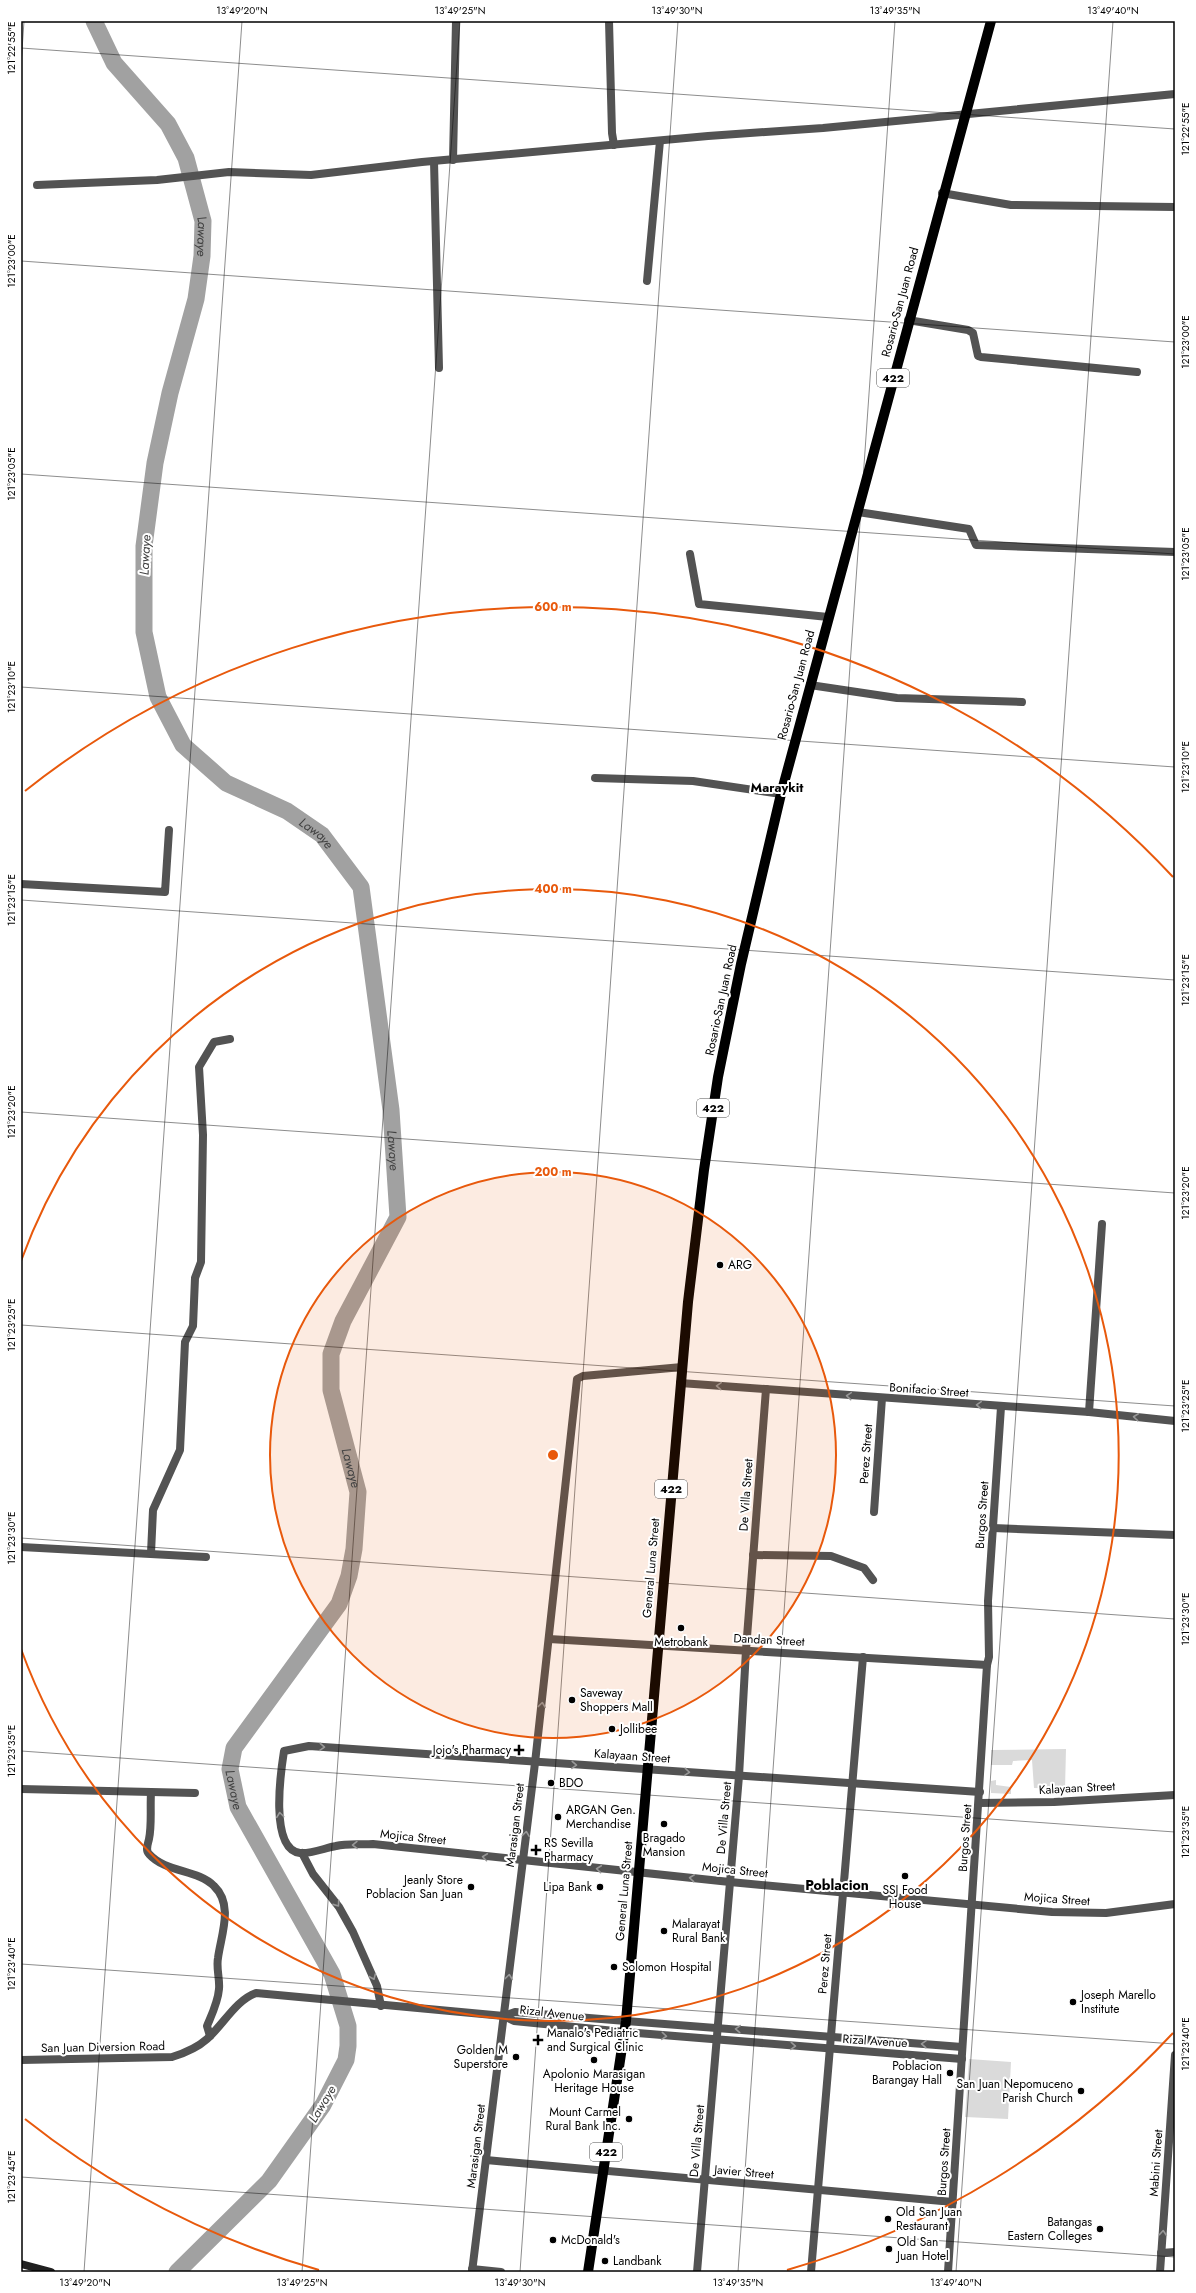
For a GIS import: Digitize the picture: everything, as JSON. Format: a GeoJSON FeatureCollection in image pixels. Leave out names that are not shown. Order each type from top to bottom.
{"type":"FeatureCollection","features":[{"type":"Feature","properties":{"kind":"main road","name":"Rosario-San Juan Road"},"geometry":{"type":"LineString","coordinates":[[682,1367],[693,1254],[718,1077],[741,964],[781,794],[828,617],[858,512],[942,193],[991,21]]}},
{"type":"Feature","properties":{"kind":"main road","name":"General Luna Street"},"geometry":{"type":"LineString","coordinates":[[588,2272],[625,2032],[682,1367]]}},
{"type":"Feature","properties":{"kind":"main road"},"geometry":{"type":"LineString","coordinates":[[21,2264],[51,2272]]}},
{"type":"Feature","properties":{"kind":"street"},"geometry":{"type":"LineString","coordinates":[[453,160],[456,21]]}},
{"type":"Feature","properties":{"kind":"street"},"geometry":{"type":"LineString","coordinates":[[609,21],[612,134],[614,145]]}},
{"type":"Feature","properties":{"kind":"street"},"geometry":{"type":"LineString","coordinates":[[38,185],[157,180],[229,172],[311,175],[434,161],[823,128],[1175,94]]}},
{"type":"Feature","properties":{"kind":"street"},"geometry":{"type":"LineString","coordinates":[[647,281],[660,141]]}},
{"type":"Feature","properties":{"kind":"street"},"geometry":{"type":"LineString","coordinates":[[434,161],[439,368]]}},
{"type":"Feature","properties":{"kind":"street"},"geometry":{"type":"LineString","coordinates":[[942,193],[1011,205],[1175,207]]}},
{"type":"Feature","properties":{"kind":"street"},"geometry":{"type":"LineString","coordinates":[[908,320],[968,330],[976,338],[978,356],[981,357],[1137,372]]}},
{"type":"Feature","properties":{"kind":"street"},"geometry":{"type":"LineString","coordinates":[[858,512],[969,529],[976,545],[1175,552]]}},
{"type":"Feature","properties":{"kind":"street"},"geometry":{"type":"LineString","coordinates":[[690,554],[699,604],[828,617]]}},
{"type":"Feature","properties":{"kind":"street"},"geometry":{"type":"LineString","coordinates":[[810,685],[897,698],[1022,702]]}},
{"type":"Feature","properties":{"kind":"street"},"geometry":{"type":"LineString","coordinates":[[595,778],[693,781],[781,794]]}},
{"type":"Feature","properties":{"kind":"street"},"geometry":{"type":"LineString","coordinates":[[21,884],[165,892],[169,830]]}},
{"type":"Feature","properties":{"kind":"street"},"geometry":{"type":"LineString","coordinates":[[151,1553],[153,1510],[180,1450],[185,1342],[193,1326],[195,1278],[201,1262],[203,1135],[199,1067],[214,1042],[230,1039]]}},
{"type":"Feature","properties":{"kind":"street"},"geometry":{"type":"LineString","coordinates":[[1089,1412],[1102,1224]]}},
{"type":"Feature","properties":{"kind":"street","name":"Marasigan Street"},"geometry":{"type":"LineString","coordinates":[[472,2270],[535,1763],[577,1379],[583,1376],[682,1367]]}},
{"type":"Feature","properties":{"kind":"street","name":"Bonifacio Street"},"geometry":{"type":"LineString","coordinates":[[680,1384],[1089,1412],[1175,1421]]}},
{"type":"Feature","properties":{"kind":"street","name":"De Villa Street"},"geometry":{"type":"LineString","coordinates":[[697,2272],[718,2040],[739,1776],[746,1650],[766,1389]]}},
{"type":"Feature","properties":{"kind":"street","name":"Perez Street"},"geometry":{"type":"LineString","coordinates":[[874,1512],[882,1398]]}},
{"type":"Feature","properties":{"kind":"street","name":"Burgos Street"},"geometry":{"type":"LineString","coordinates":[[948,2272],[962,2047],[973,1904],[987,1665],[989,1658],[988,1601],[1001,1406]]}},
{"type":"Feature","properties":{"kind":"street"},"geometry":{"type":"LineString","coordinates":[[993,1528],[1175,1535]]}},
{"type":"Feature","properties":{"kind":"street"},"geometry":{"type":"LineString","coordinates":[[21,1547],[206,1557]]}},
{"type":"Feature","properties":{"kind":"street"},"geometry":{"type":"LineString","coordinates":[[753,1555],[831,1556],[864,1568],[873,1580]]}},
{"type":"Feature","properties":{"kind":"street","name":"Dandan Street"},"geometry":{"type":"LineString","coordinates":[[549,1639],[987,1665]]}},
{"type":"Feature","properties":{"kind":"street","name":"Perez Street"},"geometry":{"type":"LineString","coordinates":[[811,2272],[863,1657]]}},
{"type":"Feature","properties":{"kind":"street","name":"Kalayaan Street"},"geometry":{"type":"LineString","coordinates":[[298,1852],[284,1834],[279,1814],[279,1787],[284,1751],[309,1746],[535,1763],[648,1769],[980,1792]]}},
{"type":"Feature","properties":{"kind":"street"},"geometry":{"type":"LineString","coordinates":[[21,1789],[151,1794],[195,1793]]}},
{"type":"Feature","properties":{"kind":"street"},"geometry":{"type":"LineString","coordinates":[[151,1794],[150,1835],[147,1848],[149,1854],[166,1866],[201,1878],[214,1885],[222,1897],[224,1904],[223,1938],[217,1960],[219,1988],[217,2003],[207,2026],[210,2036]]}},
{"type":"Feature","properties":{"kind":"street","name":"Kalayaan Street"},"geometry":{"type":"LineString","coordinates":[[979,1802],[1054,1802],[1175,1795]]}},
{"type":"Feature","properties":{"kind":"street","name":"Mojica Street"},"geometry":{"type":"LineString","coordinates":[[298,1852],[338,1845],[373,1844],[523,1862],[843,1893],[1093,1914],[1175,1904]]}},
{"type":"Feature","properties":{"kind":"street"},"geometry":{"type":"LineString","coordinates":[[298,1852],[339,1907],[353,1932],[377,1986],[379,2005]]}},
{"type":"Feature","properties":{"kind":"street","name":"San Juan Diversion Road"},"geometry":{"type":"LineString","coordinates":[[21,2060],[172,2057],[189,2051],[210,2036],[250,1995],[263,1993],[504,2016]]}},
{"type":"Feature","properties":{"kind":"street","name":"Rizal Avenue"},"geometry":{"type":"LineString","coordinates":[[504,2016],[515,2012],[962,2047]]}},
{"type":"Feature","properties":{"kind":"street","name":"Rizal Avenue"},"geometry":{"type":"LineString","coordinates":[[504,2016],[514,2021],[625,2032],[962,2059]]}},
{"type":"Feature","properties":{"kind":"street"},"geometry":{"type":"LineString","coordinates":[[895,2054],[896,2042]]}},
{"type":"Feature","properties":{"kind":"street","name":"Mabini Street"},"geometry":{"type":"LineString","coordinates":[[1160,2272],[1175,2056]]}},
{"type":"Feature","properties":{"kind":"street","name":"Javier Street"},"geometry":{"type":"LineString","coordinates":[[486,2160],[953,2202]]}},
{"type":"Feature","properties":{"kind":"street"},"geometry":{"type":"LineString","coordinates":[[1161,2253],[1175,2252]]}},
{"type":"Feature","properties":{"kind":"street"},"geometry":{"type":"LineString","coordinates":[[472,2270],[501,2272]]}},
{"type":"Feature","properties":{"kind":"shaded area"},"geometry":{"type":"Polygon","coordinates":[[[1066,1749],[1065,1789],[1034,1788],[1032,1760],[1013,1761],[1012,1765],[991,1765],[991,1750],[1066,1749]]]}},
{"type":"Feature","properties":{"kind":"shaded area"},"geometry":{"type":"Polygon","coordinates":[[[996,1780],[996,1785],[1011,1787],[1011,1794],[991,1793],[991,1781],[996,1780]]]}},
{"type":"Feature","properties":{"kind":"shaded area"},"geometry":{"type":"Polygon","coordinates":[[[969,2059],[1011,2062],[1008,2119],[965,2117],[969,2059]]]}},
{"type":"Feature","properties":{"kind":"waterway","name":"Lawaye"},"geometry":{"type":"LineString","coordinates":[[94,21],[114,63],[168,124],[186,158],[203,221],[202,256],[196,299],[170,393],[155,463],[144,546],[144,632],[158,697],[183,745],[226,783],[287,811],[322,835],[361,887],[391,1110],[398,1217],[343,1321],[331,1354],[331,1390],[358,1492],[354,1549],[349,1576],[339,1604],[234,1748],[230,1769],[238,1807],[332,1974],[348,2026],[346,2060],[323,2105],[269,2181],[177,2272]]}},
{"type":"Feature","properties":{"kind":"place","name":"ARG"},"geometry":{"type":"Point","coordinates":[720,1265]}},
{"type":"Feature","properties":{"kind":"place","name":"Metrobank"},"geometry":{"type":"Point","coordinates":[681,1628]}},
{"type":"Feature","properties":{"kind":"place","name":"Saveway Shoppers Mall"},"geometry":{"type":"Point","coordinates":[572,1700]}},
{"type":"Feature","properties":{"kind":"place","name":"Jollibee"},"geometry":{"type":"Point","coordinates":[612,1729]}},
{"type":"Feature","properties":{"kind":"place","name":"Jojo's Pharmacy"},"geometry":{"type":"Point","coordinates":[519,1750]}},
{"type":"Feature","properties":{"kind":"place","name":"BDO"},"geometry":{"type":"Point","coordinates":[551,1783]}},
{"type":"Feature","properties":{"kind":"place","name":"ARGAN Gen. Merchandise"},"geometry":{"type":"Point","coordinates":[558,1817]}},
{"type":"Feature","properties":{"kind":"place","name":"Bragado Mansion"},"geometry":{"type":"Point","coordinates":[664,1824]}},
{"type":"Feature","properties":{"kind":"place","name":"RS Sevilla Pharmacy"},"geometry":{"type":"Point","coordinates":[536,1850]}},
{"type":"Feature","properties":{"kind":"place","name":"SSJ Food House"},"geometry":{"type":"Point","coordinates":[905,1876]}},
{"type":"Feature","properties":{"kind":"place","name":"Jeanly Store Poblacion San Juan"},"geometry":{"type":"Point","coordinates":[471,1887]}},
{"type":"Feature","properties":{"kind":"place","name":"Lipa Bank"},"geometry":{"type":"Point","coordinates":[600,1887]}},
{"type":"Feature","properties":{"kind":"place","name":"Malarayat Rural Bank"},"geometry":{"type":"Point","coordinates":[664,1931]}},
{"type":"Feature","properties":{"kind":"place","name":"Solomon Hospital"},"geometry":{"type":"Point","coordinates":[614,1967]}},
{"type":"Feature","properties":{"kind":"place","name":"Joseph Marello Institute"},"geometry":{"type":"Point","coordinates":[1073,2002]}},
{"type":"Feature","properties":{"kind":"place","name":"Manalo's Pediatric and Surgical Clinic"},"geometry":{"type":"Point","coordinates":[538,2040]}},
{"type":"Feature","properties":{"kind":"place","name":"Golden M Superstore"},"geometry":{"type":"Point","coordinates":[516,2057]}},
{"type":"Feature","properties":{"kind":"place","name":"Apolonio Marasigan Heritage House"},"geometry":{"type":"Point","coordinates":[594,2060]}},
{"type":"Feature","properties":{"kind":"place","name":"Poblacion Barangay Hall"},"geometry":{"type":"Point","coordinates":[950,2073]}},
{"type":"Feature","properties":{"kind":"place","name":"San Juan Nepomuceno Parish Church"},"geometry":{"type":"Point","coordinates":[1081,2091]}},
{"type":"Feature","properties":{"kind":"place","name":"Mount Carmel Rural Bank Inc."},"geometry":{"type":"Point","coordinates":[629,2119]}},
{"type":"Feature","properties":{"kind":"place","name":"Old San Juan Restaurant"},"geometry":{"type":"Point","coordinates":[888,2219]}},
{"type":"Feature","properties":{"kind":"place","name":"Batangas Eastern Colleges"},"geometry":{"type":"Point","coordinates":[1100,2229]}},
{"type":"Feature","properties":{"kind":"place","name":"McDonald's"},"geometry":{"type":"Point","coordinates":[553,2240]}},
{"type":"Feature","properties":{"kind":"place","name":"Old San Juan Hotel"},"geometry":{"type":"Point","coordinates":[889,2249]}},
{"type":"Feature","properties":{"kind":"place","name":"Landbank"},"geometry":{"type":"Point","coordinates":[605,2261]}},
{"type":"Feature","properties":{"kind":"district","name":"Maraykit"},"geometry":{"type":"Point","coordinates":[777,787]}},
{"type":"Feature","properties":{"kind":"district","name":"Poblacion"},"geometry":{"type":"Point","coordinates":[837,1885]}}]}
